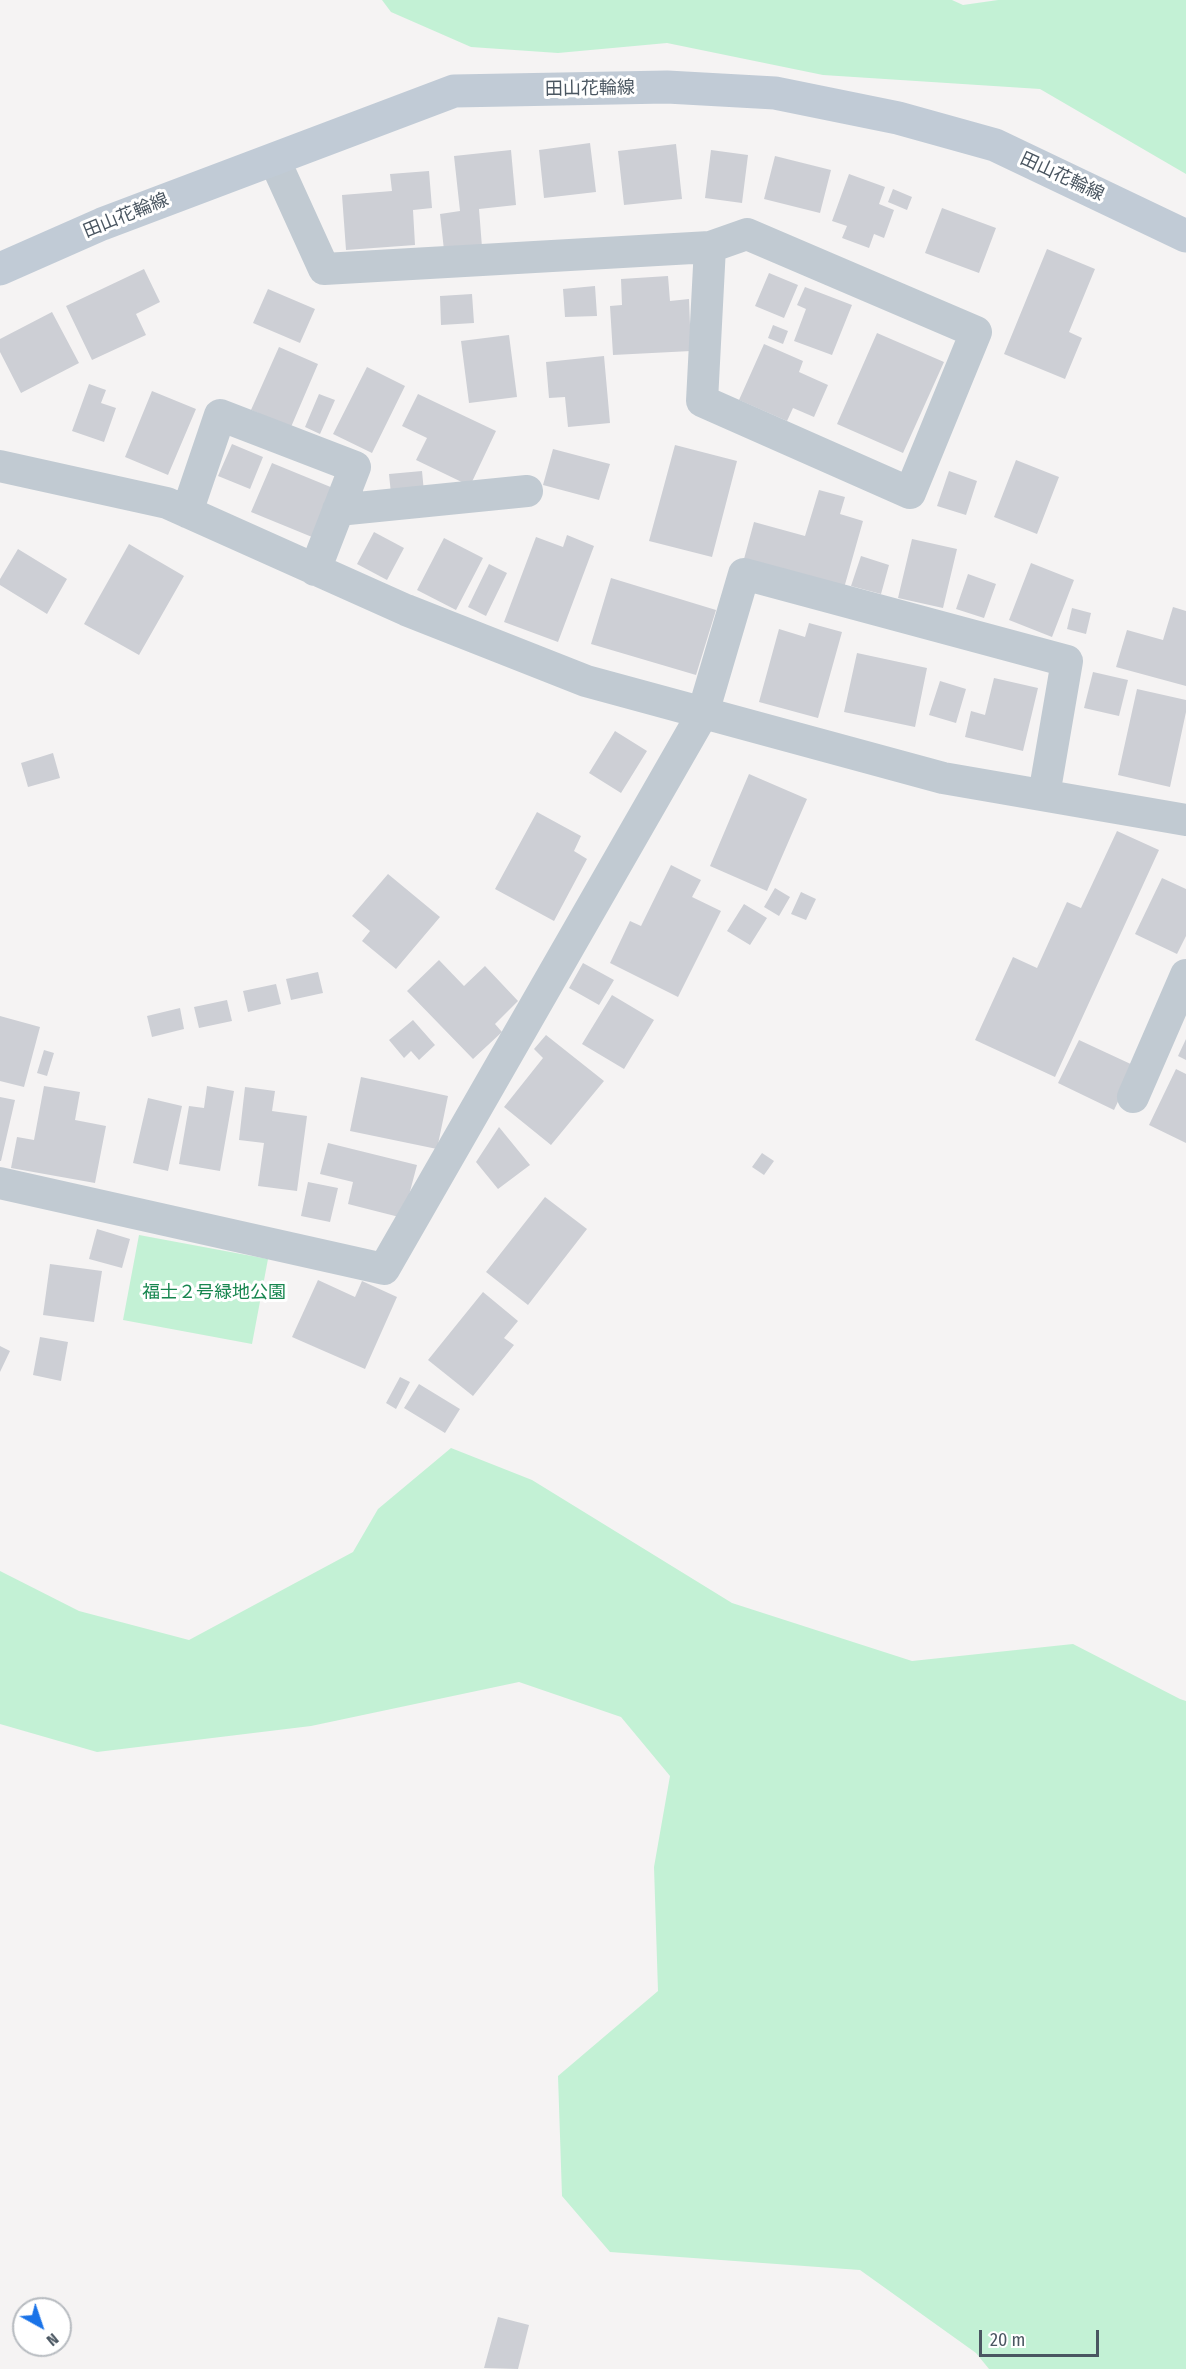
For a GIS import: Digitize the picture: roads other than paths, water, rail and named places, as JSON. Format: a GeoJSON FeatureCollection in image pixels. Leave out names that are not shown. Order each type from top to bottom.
{"type":"FeatureCollection","features":[{"type":"Feature","properties":{"kind":"main road","name":"田山花輪線"},"geometry":{"type":"LineString","coordinates":[[0,269],[102,224],[454,91],[667,87],[775,93],[898,118],[995,145],[1186,236]]}},
{"type":"Feature","properties":{"kind":"street"},"geometry":{"type":"LineString","coordinates":[[274,159],[324,268],[710,246],[747,234],[976,332],[910,493],[702,401],[710,246]]}},
{"type":"Feature","properties":{"kind":"street"},"geometry":{"type":"LineString","coordinates":[[187,512],[220,415],[355,467],[315,570]]}},
{"type":"Feature","properties":{"kind":"street"},"geometry":{"type":"LineString","coordinates":[[0,466],[167,503],[406,610],[586,681],[943,778],[1186,820]]}},
{"type":"Feature","properties":{"kind":"street"},"geometry":{"type":"LineString","coordinates":[[338,510],[527,491]]}},
{"type":"Feature","properties":{"kind":"street"},"geometry":{"type":"LineString","coordinates":[[0,1183],[384,1269],[703,713],[744,574],[1067,662],[1044,795]]}},
{"type":"Feature","properties":{"kind":"street"},"geometry":{"type":"LineString","coordinates":[[1133,1097],[1186,975]]}},
{"type":"Feature","properties":{"kind":"park label","name":"福士２号緑地公園"},"geometry":{"type":"Point","coordinates":[214,1293]}}]}
